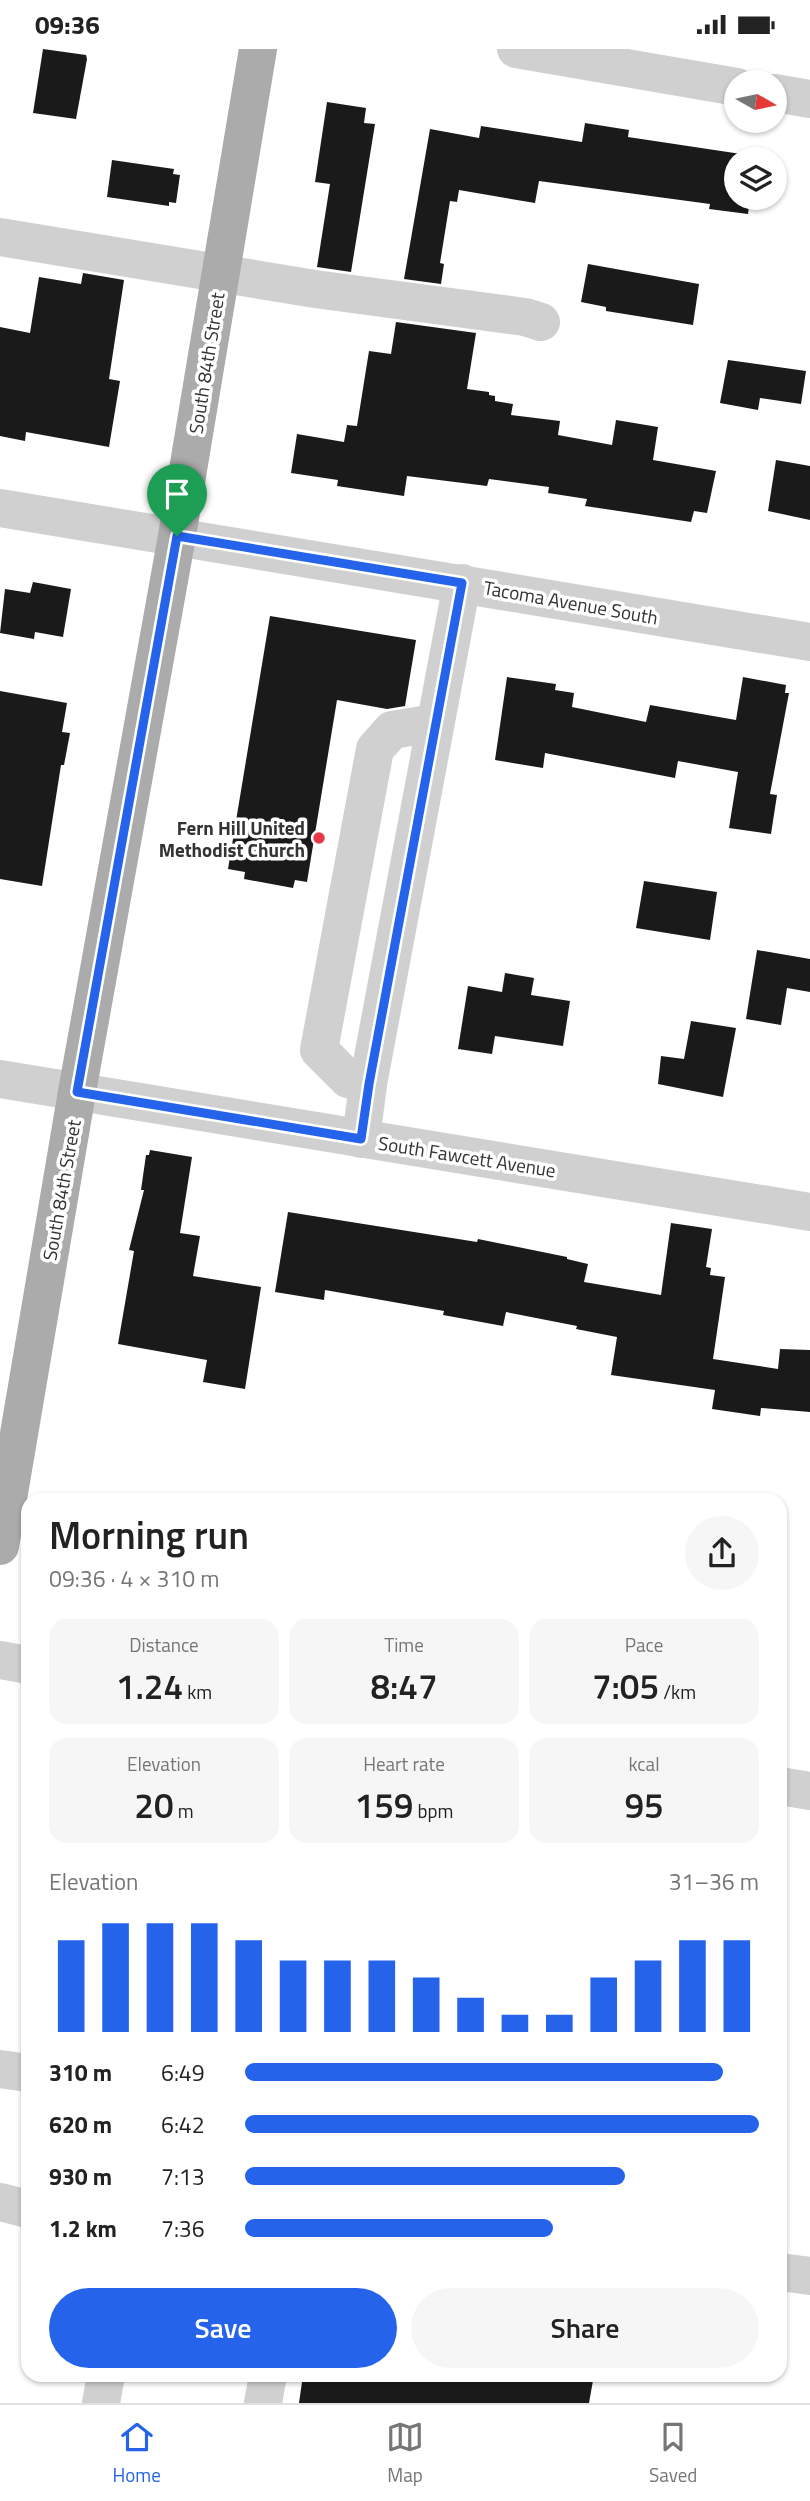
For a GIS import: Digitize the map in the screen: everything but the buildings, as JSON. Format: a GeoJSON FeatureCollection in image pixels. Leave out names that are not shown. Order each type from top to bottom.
{"type":"FeatureCollection","features":[{"type":"Feature","properties":{"kind":"main road","name":"South 84th Street"},"geometry":{"type":"LineString","coordinates":[[0,1546],[77,1092],[177,536],[258,49]]}},
{"type":"Feature","properties":{"kind":"street"},"geometry":{"type":"LineString","coordinates":[[516,49],[724,85]]}},
{"type":"Feature","properties":{"kind":"street"},"geometry":{"type":"LineString","coordinates":[[788,95],[810,99]]}},
{"type":"Feature","properties":{"kind":"street"},"geometry":{"type":"LineString","coordinates":[[0,237],[220,274],[525,317],[541,322]]}},
{"type":"Feature","properties":{"kind":"street","name":"Tacoma Avenue South"},"geometry":{"type":"LineString","coordinates":[[0,507],[810,642]]}},
{"type":"Feature","properties":{"kind":"street"},"geometry":{"type":"LineString","coordinates":[[361,1139],[462,583]]}},
{"type":"Feature","properties":{"kind":"street"},"geometry":{"type":"LineString","coordinates":[[369,1084],[348,1079],[319,1050],[321,1036],[375,749],[392,730],[435,723]]}},
{"type":"Feature","properties":{"kind":"street","name":"South Fawcett Avenue"},"geometry":{"type":"LineString","coordinates":[[0,1079],[810,1212]]}},
{"type":"Feature","properties":{"kind":"street"},"geometry":{"type":"LineString","coordinates":[[0,1660],[21,1664]]}},
{"type":"Feature","properties":{"kind":"street"},"geometry":{"type":"LineString","coordinates":[[787,1787],[810,1791]]}},
{"type":"Feature","properties":{"kind":"street"},"geometry":{"type":"LineString","coordinates":[[0,2069],[21,2072]]}},
{"type":"Feature","properties":{"kind":"street"},"geometry":{"type":"LineString","coordinates":[[0,2203],[21,2208]]}},
{"type":"Feature","properties":{"kind":"street"},"geometry":{"type":"LineString","coordinates":[[787,2273],[810,2276]]}},
{"type":"Feature","properties":{"kind":"street"},"geometry":{"type":"LineString","coordinates":[[101,2403],[105,2382]]}},
{"type":"Feature","properties":{"kind":"street"},"geometry":{"type":"LineString","coordinates":[[263,2403],[267,2382]]}},
{"type":"Feature","properties":{"kind":"place","name":"Fern Hill United Methodist Church"},"geometry":{"type":"Point","coordinates":[319,838]}},
{"type":"Feature","properties":{"kind":"route"},"geometry":{"type":"LineString","coordinates":[[177,536],[462,583],[361,1139],[77,1092],[177,536]]}}]}
